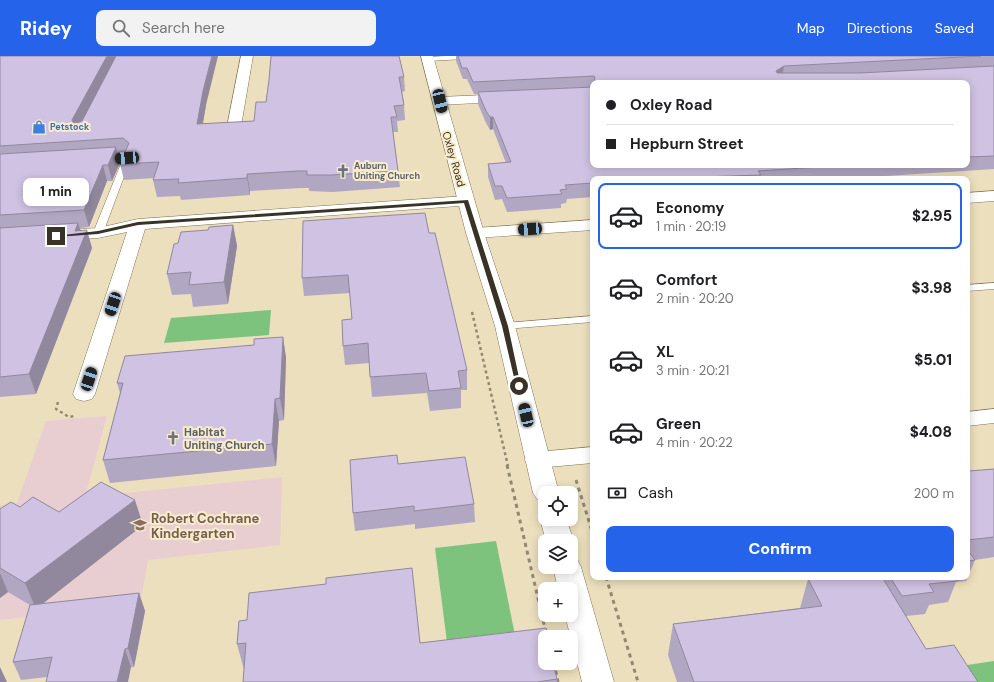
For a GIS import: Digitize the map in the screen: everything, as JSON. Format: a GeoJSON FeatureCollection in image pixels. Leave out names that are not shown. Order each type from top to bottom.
{"type":"FeatureCollection","features":[{"type":"Feature","properties":{"kind":"street"},"geometry":{"type":"LineString","coordinates":[[233,132],[247,56]]}},
{"type":"Feature","properties":{"kind":"street","name":"Oxley Road"},"geometry":{"type":"LineString","coordinates":[[427,57],[466,201],[505,326],[544,486]]}},
{"type":"Feature","properties":{"kind":"street"},"geometry":{"type":"LineString","coordinates":[[440,101],[518,97]]}},
{"type":"Feature","properties":{"kind":"street"},"geometry":{"type":"LineString","coordinates":[[970,198],[994,196]]}},
{"type":"Feature","properties":{"kind":"street"},"geometry":{"type":"LineString","coordinates":[[0,239],[98,233],[138,224],[466,201]]}},
{"type":"Feature","properties":{"kind":"street"},"geometry":{"type":"LineString","coordinates":[[84,394],[138,224]]}},
{"type":"Feature","properties":{"kind":"street"},"geometry":{"type":"LineString","coordinates":[[476,233],[590,225]]}},
{"type":"Feature","properties":{"kind":"street"},"geometry":{"type":"LineString","coordinates":[[970,419],[994,416]]}},
{"type":"Feature","properties":{"kind":"street"},"geometry":{"type":"LineString","coordinates":[[537,460],[590,455]]}},
{"type":"Feature","properties":{"kind":"street"},"geometry":{"type":"LineString","coordinates":[[569,574],[598,682]]}},
{"type":"Feature","properties":{"kind":"lane"},"geometry":{"type":"LineString","coordinates":[[427,57],[483,56]]}},
{"type":"Feature","properties":{"kind":"lane"},"geometry":{"type":"LineString","coordinates":[[95,160],[127,158],[98,233]]}},
{"type":"Feature","properties":{"kind":"lane"},"geometry":{"type":"LineString","coordinates":[[970,288],[994,286]]}},
{"type":"Feature","properties":{"kind":"lane"},"geometry":{"type":"LineString","coordinates":[[505,326],[590,319]]}},
{"type":"Feature","properties":{"kind":"path"},"geometry":{"type":"LineString","coordinates":[[472,312],[546,630]]}},
{"type":"Feature","properties":{"kind":"path"},"geometry":{"type":"LineString","coordinates":[[61,395],[56,410],[69,417],[81,414]]}},
{"type":"Feature","properties":{"kind":"path"},"geometry":{"type":"LineString","coordinates":[[607,580],[638,682]]}},
{"type":"Feature","properties":{"kind":"path"},"geometry":{"type":"LineString","coordinates":[[555,670],[558,682]]}},
{"type":"Feature","properties":{"kind":"shaded area","name":"Robert Cochrane Kindergarten"},"geometry":{"type":"Polygon","coordinates":[[[107,416],[85,497],[282,477],[280,545],[148,560],[140,604],[0,620],[0,505],[17,503],[46,421],[107,416]]]}},
{"type":"Feature","properties":{"kind":"green space"},"geometry":{"type":"Polygon","coordinates":[[[271,310],[269,335],[164,343],[171,318],[271,310]]]}},
{"type":"Feature","properties":{"kind":"green space"},"geometry":{"type":"Polygon","coordinates":[[[496,541],[518,650],[449,658],[435,548],[496,541]]]}},
{"type":"Feature","properties":{"kind":"green space"},"geometry":{"type":"Polygon","coordinates":[[[994,661],[994,682],[964,682],[954,667],[994,661]]]}},
{"type":"Feature","properties":{"kind":"building"},"geometry":{"type":"Polygon","coordinates":[[[0,56],[107,56],[72,120],[73,124],[82,121],[116,56],[212,56],[203,91],[197,124],[254,121],[256,102],[266,102],[271,56],[399,56],[404,77],[399,77],[404,105],[394,106],[397,117],[391,117],[398,171],[307,175],[307,171],[298,171],[247,174],[247,178],[178,183],[179,179],[153,180],[159,162],[120,164],[129,143],[123,138],[0,146],[0,56]]]}},
{"type":"Feature","properties":{"kind":"building"},"geometry":{"type":"Polygon","coordinates":[[[458,56],[981,56],[784,66],[776,71],[777,73],[860,73],[994,66],[994,156],[970,157],[970,80],[594,80],[594,76],[473,82],[467,68],[462,68],[458,56]]]}},
{"type":"Feature","properties":{"kind":"building"},"geometry":{"type":"Polygon","coordinates":[[[590,87],[590,168],[804,168],[758,171],[761,175],[590,176],[590,183],[565,185],[567,189],[560,190],[562,194],[507,198],[502,186],[495,186],[488,164],[511,162],[493,117],[490,117],[486,111],[478,92],[590,87]]]}},
{"type":"Feature","properties":{"kind":"building"},"geometry":{"type":"Polygon","coordinates":[[[116,147],[108,165],[103,165],[84,210],[0,215],[0,154],[116,147]]]}},
{"type":"Feature","properties":{"kind":"building"},"geometry":{"type":"Polygon","coordinates":[[[425,213],[429,233],[435,233],[467,370],[458,371],[461,388],[429,391],[426,373],[370,377],[368,343],[343,346],[342,320],[352,319],[348,275],[302,278],[303,221],[425,213]]]}},
{"type":"Feature","properties":{"kind":"building"},"geometry":{"type":"Polygon","coordinates":[[[78,223],[75,231],[87,230],[29,374],[0,377],[0,228],[78,223]]]}},
{"type":"Feature","properties":{"kind":"building"},"geometry":{"type":"Polygon","coordinates":[[[233,225],[224,282],[189,285],[191,272],[167,274],[174,244],[178,243],[181,232],[208,230],[209,227],[233,225]]]}},
{"type":"Feature","properties":{"kind":"building"},"geometry":{"type":"Polygon","coordinates":[[[283,337],[280,398],[275,399],[272,444],[103,460],[123,383],[117,383],[125,356],[254,345],[254,339],[283,337]]]}},
{"type":"Feature","properties":{"kind":"building"},"geometry":{"type":"Polygon","coordinates":[[[397,455],[398,464],[465,457],[474,504],[414,511],[414,506],[353,513],[350,460],[397,455]]]}},
{"type":"Feature","properties":{"kind":"building"},"geometry":{"type":"Polygon","coordinates":[[[994,469],[994,537],[970,540],[970,471],[994,469]]]}},
{"type":"Feature","properties":{"kind":"building"},"geometry":{"type":"Polygon","coordinates":[[[101,482],[135,500],[25,583],[0,568],[0,509],[11,502],[20,507],[33,497],[59,512],[101,482]]]}},
{"type":"Feature","properties":{"kind":"building"},"geometry":{"type":"Polygon","coordinates":[[[970,553],[975,560],[970,561],[970,553]]]}},
{"type":"Feature","properties":{"kind":"building"},"geometry":{"type":"Polygon","coordinates":[[[412,568],[420,643],[546,628],[546,630],[538,630],[538,670],[555,670],[557,679],[537,682],[243,682],[246,643],[237,644],[239,621],[247,620],[249,593],[326,584],[326,578],[412,568]]]}},
{"type":"Feature","properties":{"kind":"building"},"geometry":{"type":"Polygon","coordinates":[[[809,580],[884,580],[926,649],[954,645],[978,682],[694,682],[673,624],[822,606],[809,580]]]}},
{"type":"Feature","properties":{"kind":"building"},"geometry":{"type":"Polygon","coordinates":[[[892,580],[957,581],[929,584],[934,592],[902,596],[892,580]]]}},
{"type":"Feature","properties":{"kind":"building"},"geometry":{"type":"Polygon","coordinates":[[[139,593],[128,648],[125,649],[117,682],[46,682],[52,657],[13,662],[30,605],[139,593]]]}},
{"type":"Feature","properties":{"kind":"place","name":"Petstock"},"geometry":{"type":"Point","coordinates":[39,127]}},
{"type":"Feature","properties":{"kind":"place","name":"Auburn Uniting Church"},"geometry":{"type":"Point","coordinates":[343,171]}},
{"type":"Feature","properties":{"kind":"place","name":"Habitat Uniting Church"},"geometry":{"type":"Point","coordinates":[173,438]}},
{"type":"Feature","properties":{"kind":"place","name":"Robert Cochrane Kindergarten"},"geometry":{"type":"Point","coordinates":[140,525]}},
{"type":"Feature","properties":{"kind":"route"},"geometry":{"type":"LineString","coordinates":[[56,236],[98,233],[138,224],[466,201],[505,326],[519,386]]}}]}
